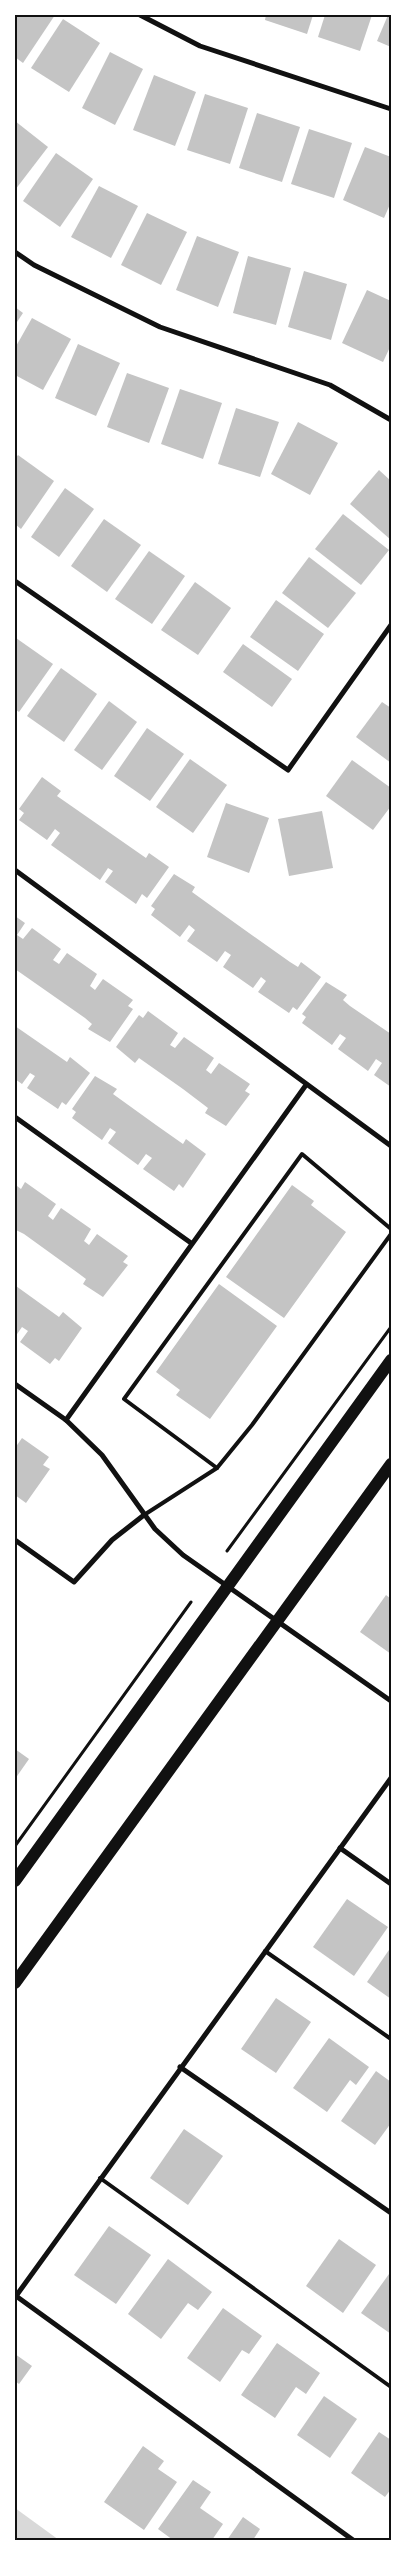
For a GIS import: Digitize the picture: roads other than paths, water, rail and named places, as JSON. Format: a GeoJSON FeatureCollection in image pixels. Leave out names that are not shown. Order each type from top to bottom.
{"type":"FeatureCollection","features":[{"type":"Feature","properties":{"kind":"main road"},"geometry":{"type":"LineString","coordinates":[[15,1881],[391,1360]]}},
{"type":"Feature","properties":{"kind":"main road"},"geometry":{"type":"LineString","coordinates":[[15,1983],[391,1464]]}},
{"type":"Feature","properties":{"kind":"street"},"geometry":{"type":"LineString","coordinates":[[140,15],[200,46],[391,109]]}},
{"type":"Feature","properties":{"kind":"street"},"geometry":{"type":"LineString","coordinates":[[15,252],[34,265],[160,327],[330,385],[391,420]]}},
{"type":"Feature","properties":{"kind":"street"},"geometry":{"type":"LineString","coordinates":[[15,581],[288,770],[391,625]]}},
{"type":"Feature","properties":{"kind":"street"},"geometry":{"type":"LineString","coordinates":[[15,870],[391,1146]]}},
{"type":"Feature","properties":{"kind":"street"},"geometry":{"type":"LineString","coordinates":[[66,1420],[306,1085]]}},
{"type":"Feature","properties":{"kind":"street"},"geometry":{"type":"LineString","coordinates":[[15,1118],[191,1243]]}},
{"type":"Feature","properties":{"kind":"street"},"geometry":{"type":"LineString","coordinates":[[15,1384],[66,1420],[102,1455],[155,1529],[183,1555],[391,1701]]}},
{"type":"Feature","properties":{"kind":"street"},"geometry":{"type":"LineString","coordinates":[[15,1540],[74,1582],[112,1540],[144,1514]]}},
{"type":"Feature","properties":{"kind":"street"},"geometry":{"type":"LineString","coordinates":[[353,2540],[16,2296],[180,2066],[391,1778]]}},
{"type":"Feature","properties":{"kind":"street"},"geometry":{"type":"LineString","coordinates":[[340,1848],[391,1884]]}},
{"type":"Feature","properties":{"kind":"street"},"geometry":{"type":"LineString","coordinates":[[180,2066],[391,2213]]}},
{"type":"Feature","properties":{"kind":"lane"},"geometry":{"type":"LineString","coordinates":[[217,1468],[124,1399],[302,1154],[391,1229]]}},
{"type":"Feature","properties":{"kind":"lane"},"geometry":{"type":"LineString","coordinates":[[144,1514],[217,1468],[252,1425],[391,1234]]}},
{"type":"Feature","properties":{"kind":"lane"},"geometry":{"type":"LineString","coordinates":[[265,1950],[391,2039]]}},
{"type":"Feature","properties":{"kind":"lane"},"geometry":{"type":"LineString","coordinates":[[100,2178],[391,2387]]}}]}
